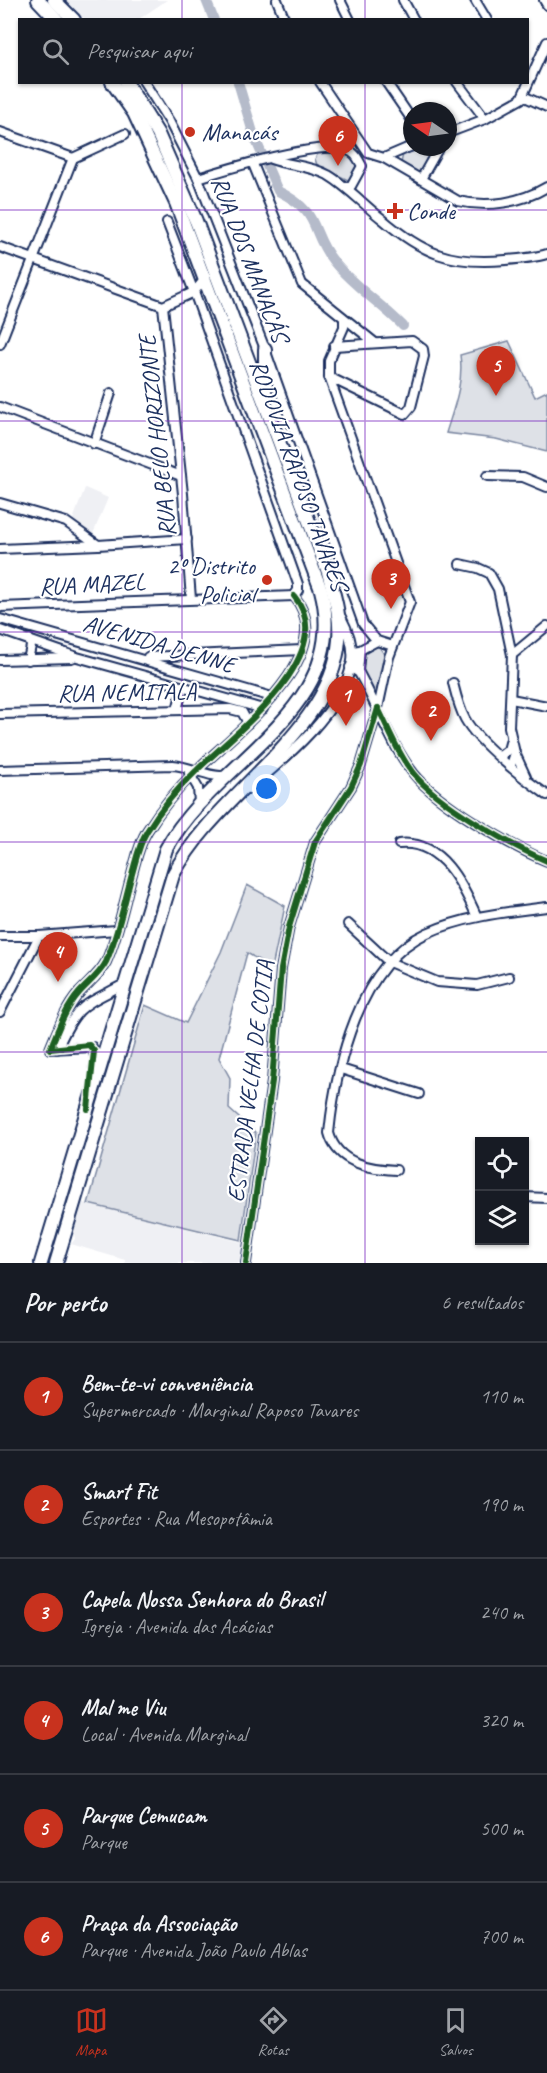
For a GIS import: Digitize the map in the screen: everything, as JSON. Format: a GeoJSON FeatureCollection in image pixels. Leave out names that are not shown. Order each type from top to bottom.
{"type":"FeatureCollection","features":[{"type":"Feature","properties":{"kind":"highway"},"geometry":{"type":"LineString","coordinates":[[38,0],[55,18]]}},
{"type":"Feature","properties":{"kind":"highway"},"geometry":{"type":"LineString","coordinates":[[54,0],[72,18]]}},
{"type":"Feature","properties":{"kind":"highway","name":"RODOVIA RAPOSO TAVARES"},"geometry":{"type":"LineString","coordinates":[[41,1263],[166,849],[177,831],[199,806],[294,709],[307,692],[323,657],[327,622],[321,590],[176,202],[134,113],[113,84]]}},
{"type":"Feature","properties":{"kind":"highway","name":"RODOVIA RAPOSO TAVARES"},"geometry":{"type":"LineString","coordinates":[[56,1263],[173,875],[220,808],[297,732],[324,694],[336,660],[339,638],[338,610],[328,572],[185,194],[158,134],[127,84]]}},
{"type":"Feature","properties":{"kind":"highway"},"geometry":{"type":"LineString","coordinates":[[265,349],[265,408]]}},
{"type":"Feature","properties":{"kind":"street"},"geometry":{"type":"LineString","coordinates":[[277,0],[284,18]]}},
{"type":"Feature","properties":{"kind":"street"},"geometry":{"type":"LineString","coordinates":[[340,0],[349,18]]}},
{"type":"Feature","properties":{"kind":"street"},"geometry":{"type":"LineString","coordinates":[[403,0],[413,18]]}},
{"type":"Feature","properties":{"kind":"street"},"geometry":{"type":"LineString","coordinates":[[475,0],[486,18]]}},
{"type":"Feature","properties":{"kind":"street"},"geometry":{"type":"LineString","coordinates":[[544,0],[547,5]]}},
{"type":"Feature","properties":{"kind":"street"},"geometry":{"type":"LineString","coordinates":[[529,81],[547,42]]}},
{"type":"Feature","properties":{"kind":"street","name":"RUA DOS MANACÁS"},"geometry":{"type":"LineString","coordinates":[[145,84],[169,121],[198,178],[265,349],[358,612],[367,631],[377,641]]}},
{"type":"Feature","properties":{"kind":"street"},"geometry":{"type":"LineString","coordinates":[[321,84],[365,156],[357,179],[351,186],[346,187]]}},
{"type":"Feature","properties":{"kind":"street"},"geometry":{"type":"LineString","coordinates":[[387,84],[403,107]]}},
{"type":"Feature","properties":{"kind":"street"},"geometry":{"type":"LineString","coordinates":[[459,84],[485,119]]}},
{"type":"Feature","properties":{"kind":"street"},"geometry":{"type":"LineString","coordinates":[[457,130],[485,119],[523,96],[527,85]]}},
{"type":"Feature","properties":{"kind":"street"},"geometry":{"type":"LineString","coordinates":[[523,96],[547,107]]}},
{"type":"Feature","properties":{"kind":"street"},"geometry":{"type":"LineString","coordinates":[[0,132],[73,158]]}},
{"type":"Feature","properties":{"kind":"street"},"geometry":{"type":"LineString","coordinates":[[0,344],[73,158],[125,134]]}},
{"type":"Feature","properties":{"kind":"street"},"geometry":{"type":"LineString","coordinates":[[198,178],[319,150],[348,150],[365,156],[384,158],[458,201],[468,204],[513,201],[547,187]]}},
{"type":"Feature","properties":{"kind":"street"},"geometry":{"type":"LineString","coordinates":[[314,168],[314,157],[319,150]]}},
{"type":"Feature","properties":{"kind":"street"},"geometry":{"type":"LineString","coordinates":[[384,158],[403,151]]}},
{"type":"Feature","properties":{"kind":"street"},"geometry":{"type":"LineString","coordinates":[[421,178],[434,156]]}},
{"type":"Feature","properties":{"kind":"street"},"geometry":{"type":"LineString","coordinates":[[264,161],[314,168],[346,187],[396,230],[433,253],[450,259],[490,262],[547,254]]}},
{"type":"Feature","properties":{"kind":"street"},"geometry":{"type":"LineString","coordinates":[[264,161],[297,275],[315,296],[374,342]]}},
{"type":"Feature","properties":{"kind":"street"},"geometry":{"type":"LineString","coordinates":[[54,1049],[69,1006],[99,972],[116,930],[144,837],[191,776],[264,709],[302,650],[307,636],[306,621],[294,596],[298,590],[298,584],[167,222]]}},
{"type":"Feature","properties":{"kind":"street"},"geometry":{"type":"LineString","coordinates":[[0,247],[164,306],[194,292],[204,280]]}},
{"type":"Feature","properties":{"kind":"street","name":"RUA BELO HORIZONTE"},"geometry":{"type":"LineString","coordinates":[[164,306],[191,599]]}},
{"type":"Feature","properties":{"kind":"street"},"geometry":{"type":"LineString","coordinates":[[334,346],[412,341],[423,349],[424,356],[409,411],[401,414],[329,377],[329,361],[334,346],[344,327],[344,320]]}},
{"type":"Feature","properties":{"kind":"street","name":"ESTRADA VELHA DE COTIA"},"geometry":{"type":"LineString","coordinates":[[246,1263],[272,1081],[280,969],[289,927],[309,855],[362,765],[393,646],[409,608],[410,597],[329,377]]}},
{"type":"Feature","properties":{"kind":"street"},"geometry":{"type":"LineString","coordinates":[[94,444],[111,393]]}},
{"type":"Feature","properties":{"kind":"street"},"geometry":{"type":"LineString","coordinates":[[0,407],[181,476]]}},
{"type":"Feature","properties":{"kind":"street"},"geometry":{"type":"LineString","coordinates":[[487,476],[523,477],[547,487]]}},
{"type":"Feature","properties":{"kind":"street"},"geometry":{"type":"LineString","coordinates":[[0,503],[66,522],[98,545]]}},
{"type":"Feature","properties":{"kind":"street"},"geometry":{"type":"LineString","coordinates":[[0,549],[187,539]]}},
{"type":"Feature","properties":{"kind":"street"},"geometry":{"type":"LineString","coordinates":[[460,564],[478,568],[494,580],[512,655],[512,737],[515,753],[527,778]]}},
{"type":"Feature","properties":{"kind":"street","name":"RUA MAZEL"},"geometry":{"type":"LineString","coordinates":[[0,607],[294,596]]}},
{"type":"Feature","properties":{"kind":"street"},"geometry":{"type":"LineString","coordinates":[[9,622],[8,614],[13,607]]}},
{"type":"Feature","properties":{"kind":"street"},"geometry":{"type":"LineString","coordinates":[[201,832],[277,766],[321,720],[335,700],[354,669],[356,650],[338,610]]}},
{"type":"Feature","properties":{"kind":"street","name":"AVENIDA DENNE"},"geometry":{"type":"LineString","coordinates":[[0,619],[272,697]]}},
{"type":"Feature","properties":{"kind":"street"},"geometry":{"type":"LineString","coordinates":[[512,655],[547,626]]}},
{"type":"Feature","properties":{"kind":"street"},"geometry":{"type":"LineString","coordinates":[[0,630],[77,657],[264,709]]}},
{"type":"Feature","properties":{"kind":"street"},"geometry":{"type":"LineString","coordinates":[[28,660],[31,646],[29,639]]}},
{"type":"Feature","properties":{"kind":"street"},"geometry":{"type":"LineString","coordinates":[[356,650],[377,641],[393,646]]}},
{"type":"Feature","properties":{"kind":"street"},"geometry":{"type":"LineString","coordinates":[[141,658],[302,650]]}},
{"type":"Feature","properties":{"kind":"street"},"geometry":{"type":"LineString","coordinates":[[180,655],[180,669]]}},
{"type":"Feature","properties":{"kind":"street"},"geometry":{"type":"LineString","coordinates":[[0,660],[77,657]]}},
{"type":"Feature","properties":{"kind":"street"},"geometry":{"type":"LineString","coordinates":[[354,669],[412,772],[426,788],[516,846],[547,861]]}},
{"type":"Feature","properties":{"kind":"street"},"geometry":{"type":"LineString","coordinates":[[453,683],[466,720],[500,756],[547,795]]}},
{"type":"Feature","properties":{"kind":"street"},"geometry":{"type":"LineString","coordinates":[[177,710],[183,687]]}},
{"type":"Feature","properties":{"kind":"street"},"geometry":{"type":"LineString","coordinates":[[511,699],[547,706]]}},
{"type":"Feature","properties":{"kind":"street","name":"RUA NEMITALA"},"geometry":{"type":"LineString","coordinates":[[0,714],[237,710],[242,712],[248,723]]}},
{"type":"Feature","properties":{"kind":"street"},"geometry":{"type":"LineString","coordinates":[[500,756],[508,750],[512,737]]}},
{"type":"Feature","properties":{"kind":"street"},"geometry":{"type":"LineString","coordinates":[[511,765],[515,753]]}},
{"type":"Feature","properties":{"kind":"street"},"geometry":{"type":"LineString","coordinates":[[0,770],[186,766],[216,776],[227,775]]}},
{"type":"Feature","properties":{"kind":"street"},"geometry":{"type":"LineString","coordinates":[[186,766],[198,789],[199,806]]}},
{"type":"Feature","properties":{"kind":"street"},"geometry":{"type":"LineString","coordinates":[[399,843],[420,846],[450,867],[461,883],[477,917]]}},
{"type":"Feature","properties":{"kind":"street"},"geometry":{"type":"LineString","coordinates":[[396,1170],[357,1164],[339,1152],[331,1140],[330,1119],[349,1036],[360,1008],[388,962],[403,947],[425,934],[477,917],[545,907]]}},
{"type":"Feature","properties":{"kind":"street"},"geometry":{"type":"LineString","coordinates":[[348,924],[388,962],[436,982],[477,985],[509,977]]}},
{"type":"Feature","properties":{"kind":"street"},"geometry":{"type":"LineString","coordinates":[[0,936],[39,936],[116,930]]}},
{"type":"Feature","properties":{"kind":"street"},"geometry":{"type":"LineString","coordinates":[[0,1012],[39,936]]}},
{"type":"Feature","properties":{"kind":"street"},"geometry":{"type":"LineString","coordinates":[[54,1049],[74,1014],[83,1004],[126,983]]}},
{"type":"Feature","properties":{"kind":"street"},"geometry":{"type":"LineString","coordinates":[[79,993],[83,1004]]}},
{"type":"Feature","properties":{"kind":"street"},"geometry":{"type":"LineString","coordinates":[[54,1049],[89,1045],[94,1051],[88,1109]]}},
{"type":"Feature","properties":{"kind":"street"},"geometry":{"type":"LineString","coordinates":[[341,1069],[418,1094]]}},
{"type":"Feature","properties":{"kind":"street"},"geometry":{"type":"LineString","coordinates":[[529,1197],[547,1198]]}},
{"type":"Feature","properties":{"kind":"shaded area"},"geometry":{"type":"Polygon","coordinates":[[[66,0],[167,0],[140,18],[83,18],[66,0]]]}},
{"type":"Feature","properties":{"kind":"shaded area"},"geometry":{"type":"Polygon","coordinates":[[[329,150],[349,154],[358,161],[358,168],[350,181],[317,165],[315,159],[318,153],[329,150]]]}},
{"type":"Feature","properties":{"kind":"shaded area"},"geometry":{"type":"Polygon","coordinates":[[[403,154],[403,156],[428,156],[425,168],[418,175],[401,163],[403,154]]]}},
{"type":"Feature","properties":{"kind":"shaded area"},"geometry":{"type":"Polygon","coordinates":[[[509,341],[535,397],[547,391],[547,452],[496,439],[446,433],[461,375],[460,355],[509,341]]]}},
{"type":"Feature","properties":{"kind":"shaded area"},"geometry":{"type":"Polygon","coordinates":[[[85,488],[108,498],[93,534],[71,525],[85,488]]]}},
{"type":"Feature","properties":{"kind":"shaded area"},"geometry":{"type":"Polygon","coordinates":[[[378,645],[386,657],[379,699],[365,681],[359,658],[378,645]]]}},
{"type":"Feature","properties":{"kind":"shaded area"},"geometry":{"type":"Polygon","coordinates":[[[247,885],[285,906],[272,968],[247,953],[219,1058],[230,1078],[229,1109],[256,1133],[241,1240],[88,1204],[145,1005],[186,1023],[221,952],[247,885]]]}},
{"type":"Feature","properties":{"kind":"shaded area"},"geometry":{"type":"Polygon","coordinates":[[[79,1202],[249,1244],[246,1263],[125,1263],[125,1260],[71,1244],[75,1239],[72,1225],[79,1202]]]}},
{"type":"Feature","properties":{"kind":"waterway"},"geometry":{"type":"LineString","coordinates":[[206,0],[213,18]]}},
{"type":"Feature","properties":{"kind":"waterway"},"geometry":{"type":"LineString","coordinates":[[239,84],[254,136],[278,191],[292,199],[309,215],[326,251],[342,271],[403,326]]}},
{"type":"Feature","properties":{"kind":"cycle path"},"geometry":{"type":"LineString","coordinates":[[88,1109],[94,1051],[89,1045],[50,1049],[70,1006],[106,962],[138,852],[147,831],[163,807],[196,771],[256,715],[277,692],[294,667],[304,643],[305,619],[294,596]]}},
{"type":"Feature","properties":{"kind":"cycle path"},"geometry":{"type":"LineString","coordinates":[[378,708],[403,758],[424,785],[475,823],[547,861]]}},
{"type":"Feature","properties":{"kind":"cycle path"},"geometry":{"type":"LineString","coordinates":[[246,1263],[272,1081],[281,969],[289,927],[315,842],[351,787],[361,765],[378,708]]}},
{"type":"Feature","properties":{"kind":"place","name":"Manacás"},"geometry":{"type":"Point","coordinates":[190,132]}},
{"type":"Feature","properties":{"kind":"place","name":"Praça da Associação"},"geometry":{"type":"Point","coordinates":[338,166]}},
{"type":"Feature","properties":{"kind":"place","name":"Conde"},"geometry":{"type":"Point","coordinates":[395,211]}},
{"type":"Feature","properties":{"kind":"place","name":"Parque Cemucam"},"geometry":{"type":"Point","coordinates":[496,396]}},
{"type":"Feature","properties":{"kind":"place","name":"2º Distrito Policial"},"geometry":{"type":"Point","coordinates":[267,580]}},
{"type":"Feature","properties":{"kind":"place","name":"Capela Nossa Senhora do Brasil"},"geometry":{"type":"Point","coordinates":[391,609]}},
{"type":"Feature","properties":{"kind":"place","name":"Bem-te-vi conveniência"},"geometry":{"type":"Point","coordinates":[346,726]}},
{"type":"Feature","properties":{"kind":"place","name":"Smart Fit"},"geometry":{"type":"Point","coordinates":[431,741]}},
{"type":"Feature","properties":{"kind":"place","name":"Mal me Viu"},"geometry":{"type":"Point","coordinates":[58,982]}}]}
